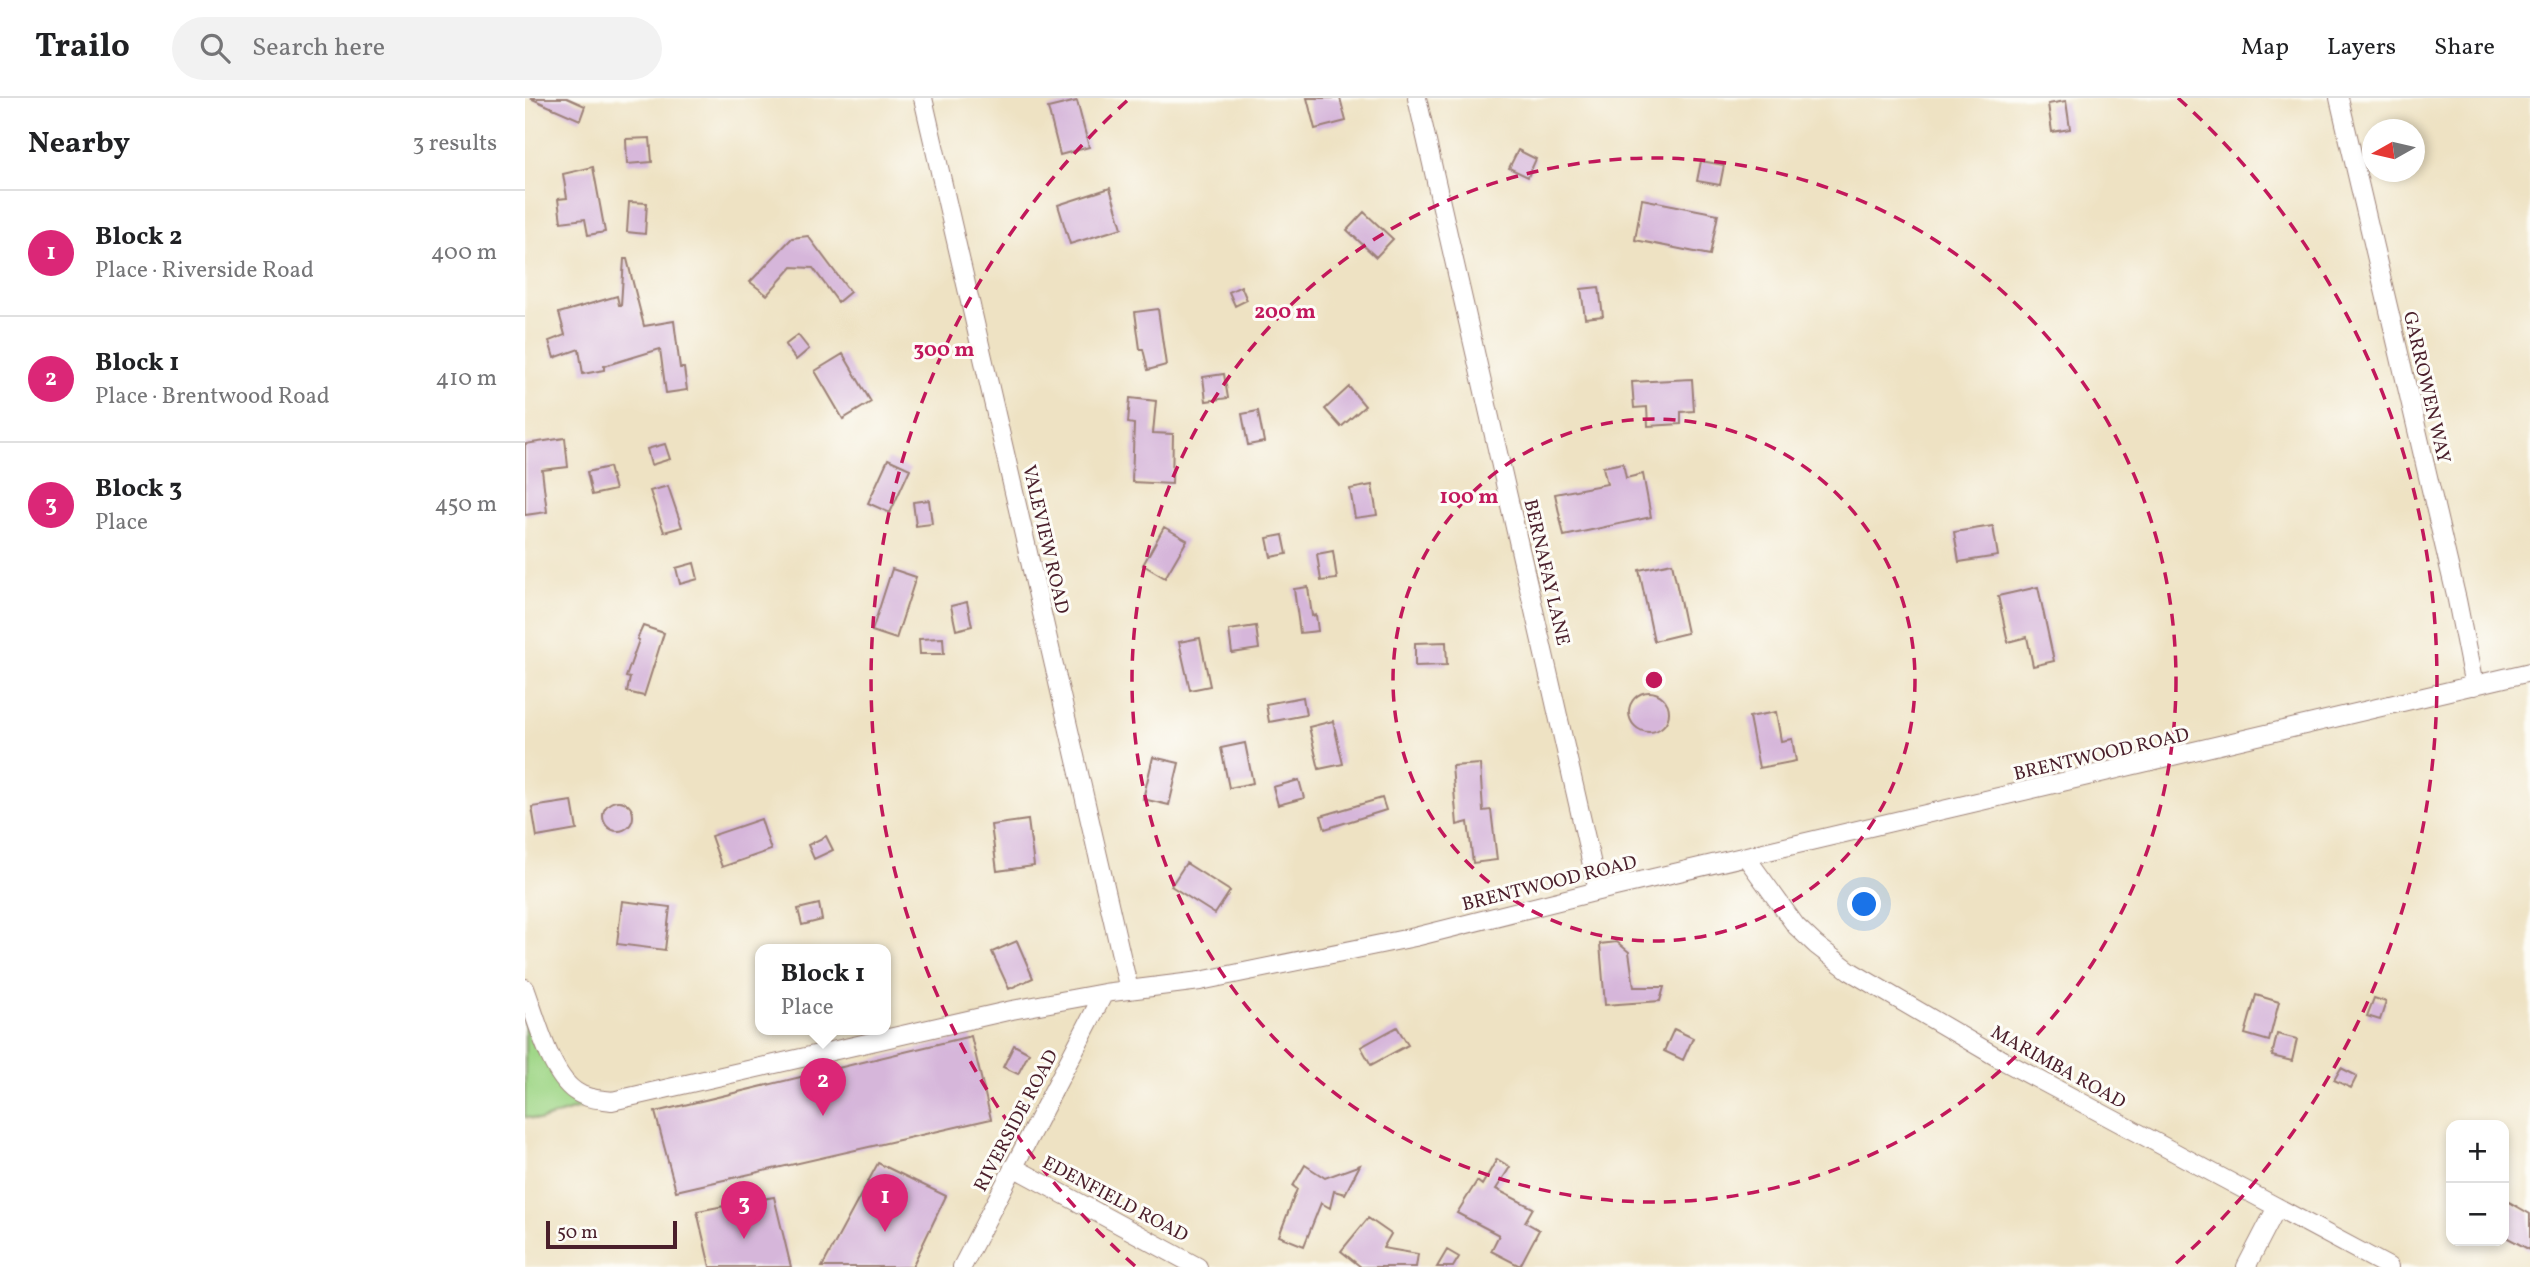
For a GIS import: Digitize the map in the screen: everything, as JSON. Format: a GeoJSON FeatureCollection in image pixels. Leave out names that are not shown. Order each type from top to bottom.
{"type":"FeatureCollection","features":[{"type":"Feature","properties":{"kind":"street","name":"VALEVIEW ROAD"},"geometry":{"type":"LineString","coordinates":[[923,98],[1129,990]]}},
{"type":"Feature","properties":{"kind":"street","name":"BERNAFAY LANE"},"geometry":{"type":"LineString","coordinates":[[1417,98],[1598,891]]}},
{"type":"Feature","properties":{"kind":"street","name":"GARROWEN WAY"},"geometry":{"type":"LineString","coordinates":[[2339,98],[2457,600],[2474,686]]}},
{"type":"Feature","properties":{"kind":"street","name":"BRENTWOOD ROAD"},"geometry":{"type":"LineString","coordinates":[[525,988],[557,1072],[574,1091],[589,1098],[612,1101],[1012,1010],[1104,993],[1201,981],[1415,937],[1598,891],[2530,672]]}},
{"type":"Feature","properties":{"kind":"street","name":"MARIMBA ROAD"},"geometry":{"type":"LineString","coordinates":[[1746,857],[1797,926],[1816,945],[1850,971],[2001,1060],[2389,1267]]}},
{"type":"Feature","properties":{"kind":"street","name":"RIVERSIDE ROAD"},"geometry":{"type":"LineString","coordinates":[[962,1267],[1104,993]]}},
{"type":"Feature","properties":{"kind":"street","name":"EDENFIELD ROAD"},"geometry":{"type":"LineString","coordinates":[[1013,1167],[1198,1267]]}},
{"type":"Feature","properties":{"kind":"street"},"geometry":{"type":"LineString","coordinates":[[2246,1267],[2277,1207]]}},
{"type":"Feature","properties":{"kind":"green space"},"geometry":{"type":"Polygon","coordinates":[[[525,1004],[570,1096],[586,1106],[541,1120],[525,1117],[525,1004]]]}},
{"type":"Feature","properties":{"kind":"building"},"geometry":{"type":"Polygon","coordinates":[[[530,98],[567,98],[585,106],[580,120],[530,98]]]}},
{"type":"Feature","properties":{"kind":"building"},"geometry":{"type":"Polygon","coordinates":[[[1307,98],[1340,98],[1346,121],[1315,129],[1307,98]]]}},
{"type":"Feature","properties":{"kind":"building"},"geometry":{"type":"Polygon","coordinates":[[[1077,101],[1089,147],[1060,155],[1048,108],[1077,101]]]}},
{"type":"Feature","properties":{"kind":"building"},"geometry":{"type":"Polygon","coordinates":[[[2066,101],[2070,129],[2052,132],[2048,104],[2066,101]]]}},
{"type":"Feature","properties":{"kind":"building"},"geometry":{"type":"Polygon","coordinates":[[[650,138],[652,162],[627,164],[626,139],[650,138]]]}},
{"type":"Feature","properties":{"kind":"building"},"geometry":{"type":"Polygon","coordinates":[[[1518,150],[1536,159],[1528,177],[1509,168],[1518,150]]]}},
{"type":"Feature","properties":{"kind":"building"},"geometry":{"type":"Polygon","coordinates":[[[1701,161],[1724,165],[1720,185],[1697,181],[1701,161]]]}},
{"type":"Feature","properties":{"kind":"building"},"geometry":{"type":"Polygon","coordinates":[[[593,167],[605,232],[588,235],[585,219],[561,222],[558,199],[567,198],[563,174],[593,167]]]}},
{"type":"Feature","properties":{"kind":"building"},"geometry":{"type":"Polygon","coordinates":[[[1110,188],[1122,228],[1070,244],[1058,205],[1110,188]]]}},
{"type":"Feature","properties":{"kind":"building"},"geometry":{"type":"Polygon","coordinates":[[[1642,199],[1718,214],[1710,255],[1635,240],[1642,199]]]}},
{"type":"Feature","properties":{"kind":"building"},"geometry":{"type":"Polygon","coordinates":[[[629,202],[647,203],[645,234],[627,232],[629,202]]]}},
{"type":"Feature","properties":{"kind":"building"},"geometry":{"type":"Polygon","coordinates":[[[1364,212],[1393,239],[1376,257],[1347,230],[1364,212]]]}},
{"type":"Feature","properties":{"kind":"building"},"geometry":{"type":"Polygon","coordinates":[[[808,236],[850,292],[838,302],[813,268],[792,267],[767,295],[750,282],[792,238],[808,236]]]}},
{"type":"Feature","properties":{"kind":"building"},"geometry":{"type":"Polygon","coordinates":[[[624,259],[627,259],[644,326],[674,321],[680,368],[684,368],[687,390],[666,393],[660,349],[604,366],[604,370],[583,374],[579,349],[554,358],[549,341],[565,335],[559,313],[617,296],[621,305],[624,259]]]}},
{"type":"Feature","properties":{"kind":"building"},"geometry":{"type":"Polygon","coordinates":[[[1241,286],[1247,300],[1235,306],[1229,292],[1241,286]]]}},
{"type":"Feature","properties":{"kind":"building"},"geometry":{"type":"Polygon","coordinates":[[[1599,287],[1603,316],[1585,318],[1581,289],[1599,287]]]}},
{"type":"Feature","properties":{"kind":"building"},"geometry":{"type":"Polygon","coordinates":[[[1158,309],[1166,365],[1148,370],[1143,349],[1140,349],[1135,312],[1158,309]]]}},
{"type":"Feature","properties":{"kind":"building"},"geometry":{"type":"Polygon","coordinates":[[[798,335],[809,349],[796,360],[785,345],[798,335]]]}},
{"type":"Feature","properties":{"kind":"building"},"geometry":{"type":"Polygon","coordinates":[[[843,354],[871,402],[843,419],[815,371],[843,354]]]}},
{"type":"Feature","properties":{"kind":"building"},"geometry":{"type":"Polygon","coordinates":[[[1224,374],[1228,398],[1206,401],[1203,377],[1224,374]]]}},
{"type":"Feature","properties":{"kind":"building"},"geometry":{"type":"Polygon","coordinates":[[[1692,379],[1694,411],[1681,412],[1681,424],[1648,426],[1647,407],[1634,408],[1632,382],[1692,379]]]}},
{"type":"Feature","properties":{"kind":"building"},"geometry":{"type":"Polygon","coordinates":[[[1349,387],[1365,406],[1341,427],[1325,409],[1349,387]]]}},
{"type":"Feature","properties":{"kind":"building"},"geometry":{"type":"Polygon","coordinates":[[[1130,398],[1156,401],[1153,433],[1173,434],[1172,484],[1132,482],[1134,424],[1128,423],[1130,398]]]}},
{"type":"Feature","properties":{"kind":"building"},"geometry":{"type":"Polygon","coordinates":[[[1258,411],[1264,442],[1248,445],[1242,414],[1258,411]]]}},
{"type":"Feature","properties":{"kind":"building"},"geometry":{"type":"Polygon","coordinates":[[[565,438],[568,467],[542,470],[547,512],[525,515],[525,444],[565,438]]]}},
{"type":"Feature","properties":{"kind":"building"},"geometry":{"type":"Polygon","coordinates":[[[665,444],[670,459],[651,465],[647,449],[665,444]]]}},
{"type":"Feature","properties":{"kind":"building"},"geometry":{"type":"Polygon","coordinates":[[[888,459],[910,469],[890,513],[868,503],[888,459]]]}},
{"type":"Feature","properties":{"kind":"building"},"geometry":{"type":"Polygon","coordinates":[[[1623,463],[1626,478],[1643,474],[1651,517],[1564,536],[1555,494],[1607,484],[1603,467],[1623,463]]]}},
{"type":"Feature","properties":{"kind":"building"},"geometry":{"type":"Polygon","coordinates":[[[609,467],[615,490],[592,495],[587,472],[609,467]]]}},
{"type":"Feature","properties":{"kind":"building"},"geometry":{"type":"Polygon","coordinates":[[[1372,485],[1377,515],[1355,518],[1350,489],[1372,485]]]}},
{"type":"Feature","properties":{"kind":"building"},"geometry":{"type":"Polygon","coordinates":[[[668,486],[682,527],[664,532],[650,491],[668,486]]]}},
{"type":"Feature","properties":{"kind":"building"},"geometry":{"type":"Polygon","coordinates":[[[929,500],[932,524],[916,526],[913,502],[929,500]]]}},
{"type":"Feature","properties":{"kind":"building"},"geometry":{"type":"Polygon","coordinates":[[[1993,526],[1998,556],[1959,562],[1954,532],[1993,526]]]}},
{"type":"Feature","properties":{"kind":"building"},"geometry":{"type":"Polygon","coordinates":[[[1164,527],[1187,540],[1165,578],[1143,565],[1164,527]]]}},
{"type":"Feature","properties":{"kind":"building"},"geometry":{"type":"Polygon","coordinates":[[[1283,535],[1287,554],[1271,557],[1267,538],[1283,535]]]}},
{"type":"Feature","properties":{"kind":"building"},"geometry":{"type":"Polygon","coordinates":[[[1333,551],[1337,579],[1321,581],[1317,554],[1333,551]]]}},
{"type":"Feature","properties":{"kind":"building"},"geometry":{"type":"Polygon","coordinates":[[[694,563],[698,579],[680,584],[676,568],[694,563]]]}},
{"type":"Feature","properties":{"kind":"building"},"geometry":{"type":"Polygon","coordinates":[[[1672,563],[1687,633],[1654,641],[1639,570],[1672,563]]]}},
{"type":"Feature","properties":{"kind":"building"},"geometry":{"type":"Polygon","coordinates":[[[892,569],[916,577],[896,639],[872,631],[892,569]]]}},
{"type":"Feature","properties":{"kind":"building"},"geometry":{"type":"Polygon","coordinates":[[[1308,587],[1312,616],[1316,615],[1318,631],[1300,633],[1294,589],[1308,587]]]}},
{"type":"Feature","properties":{"kind":"building"},"geometry":{"type":"Polygon","coordinates":[[[2038,587],[2054,661],[2033,666],[2027,637],[2008,642],[1998,596],[2038,587]]]}},
{"type":"Feature","properties":{"kind":"building"},"geometry":{"type":"Polygon","coordinates":[[[967,602],[972,626],[956,630],[951,606],[967,602]]]}},
{"type":"Feature","properties":{"kind":"building"},"geometry":{"type":"Polygon","coordinates":[[[643,626],[664,633],[644,696],[627,692],[630,678],[626,677],[643,626]]]}},
{"type":"Feature","properties":{"kind":"building"},"geometry":{"type":"Polygon","coordinates":[[[1256,626],[1259,649],[1232,653],[1229,630],[1256,626]]]}},
{"type":"Feature","properties":{"kind":"building"},"geometry":{"type":"Polygon","coordinates":[[[943,638],[944,654],[920,654],[919,639],[943,638]]]}},
{"type":"Feature","properties":{"kind":"building"},"geometry":{"type":"Polygon","coordinates":[[[1200,638],[1210,686],[1190,690],[1179,642],[1200,638]]]}},
{"type":"Feature","properties":{"kind":"building"},"geometry":{"type":"Polygon","coordinates":[[[1446,642],[1447,665],[1415,666],[1415,643],[1446,642]]]}},
{"type":"Feature","properties":{"kind":"building"},"geometry":{"type":"Polygon","coordinates":[[[1649,692],[1663,698],[1669,712],[1663,726],[1649,732],[1635,726],[1629,712],[1635,698],[1649,692]]]}},
{"type":"Feature","properties":{"kind":"building"},"geometry":{"type":"Polygon","coordinates":[[[1303,697],[1306,715],[1269,722],[1266,704],[1303,697]]]}},
{"type":"Feature","properties":{"kind":"building"},"geometry":{"type":"Polygon","coordinates":[[[1776,712],[1781,741],[1792,739],[1796,761],[1759,768],[1749,717],[1776,712]]]}},
{"type":"Feature","properties":{"kind":"building"},"geometry":{"type":"Polygon","coordinates":[[[1333,721],[1343,764],[1319,769],[1309,727],[1333,721]]]}},
{"type":"Feature","properties":{"kind":"building"},"geometry":{"type":"Polygon","coordinates":[[[1245,743],[1253,783],[1229,788],[1221,748],[1245,743]]]}},
{"type":"Feature","properties":{"kind":"building"},"geometry":{"type":"Polygon","coordinates":[[[1153,757],[1179,763],[1169,805],[1143,799],[1153,757]]]}},
{"type":"Feature","properties":{"kind":"building"},"geometry":{"type":"Polygon","coordinates":[[[1480,764],[1483,811],[1491,810],[1497,860],[1473,863],[1468,822],[1457,825],[1452,766],[1480,764]]]}},
{"type":"Feature","properties":{"kind":"building"},"geometry":{"type":"Polygon","coordinates":[[[1299,780],[1304,798],[1278,805],[1273,787],[1299,780]]]}},
{"type":"Feature","properties":{"kind":"building"},"geometry":{"type":"Polygon","coordinates":[[[1382,798],[1386,810],[1325,829],[1321,816],[1382,798]]]}},
{"type":"Feature","properties":{"kind":"building"},"geometry":{"type":"Polygon","coordinates":[[[572,801],[577,830],[537,837],[532,807],[572,801]]]}},
{"type":"Feature","properties":{"kind":"building"},"geometry":{"type":"Polygon","coordinates":[[[618,801],[629,805],[633,816],[629,827],[618,831],[607,827],[603,816],[607,805],[618,801]]]}},
{"type":"Feature","properties":{"kind":"building"},"geometry":{"type":"Polygon","coordinates":[[[761,819],[771,850],[722,867],[711,836],[761,819]]]}},
{"type":"Feature","properties":{"kind":"building"},"geometry":{"type":"Polygon","coordinates":[[[1028,820],[1034,866],[997,871],[991,825],[1028,820]]]}},
{"type":"Feature","properties":{"kind":"building"},"geometry":{"type":"Polygon","coordinates":[[[826,836],[833,850],[814,859],[808,845],[826,836]]]}},
{"type":"Feature","properties":{"kind":"building"},"geometry":{"type":"Polygon","coordinates":[[[1186,863],[1230,891],[1215,914],[1171,886],[1186,863]]]}},
{"type":"Feature","properties":{"kind":"building"},"geometry":{"type":"Polygon","coordinates":[[[622,901],[670,907],[665,950],[617,944],[622,901]]]}},
{"type":"Feature","properties":{"kind":"building"},"geometry":{"type":"Polygon","coordinates":[[[819,904],[822,920],[802,925],[798,909],[819,904]]]}},
{"type":"Feature","properties":{"kind":"building"},"geometry":{"type":"Polygon","coordinates":[[[1017,941],[1033,978],[1009,989],[992,952],[1017,941]]]}},
{"type":"Feature","properties":{"kind":"building"},"geometry":{"type":"Polygon","coordinates":[[[1617,942],[1629,952],[1634,987],[1664,987],[1660,1001],[1605,1005],[1600,944],[1617,942]]]}},
{"type":"Feature","properties":{"kind":"building"},"geometry":{"type":"Polygon","coordinates":[[[2256,995],[2279,1002],[2269,1041],[2245,1034],[2256,995]]]}},
{"type":"Feature","properties":{"kind":"building"},"geometry":{"type":"Polygon","coordinates":[[[2374,998],[2386,1002],[2380,1020],[2367,1016],[2374,998]]]}},
{"type":"Feature","properties":{"kind":"building"},"geometry":{"type":"Polygon","coordinates":[[[1397,1027],[1408,1045],[1371,1065],[1361,1047],[1397,1027]]]}},
{"type":"Feature","properties":{"kind":"building"},"geometry":{"type":"Polygon","coordinates":[[[1674,1029],[1693,1038],[1683,1060],[1664,1051],[1674,1029]]]}},
{"type":"Feature","properties":{"kind":"building"},"geometry":{"type":"Polygon","coordinates":[[[2277,1034],[2297,1039],[2292,1061],[2272,1056],[2277,1034]]]}},
{"type":"Feature","properties":{"kind":"building"},"geometry":{"type":"Polygon","coordinates":[[[971,1036],[991,1119],[676,1191],[655,1112],[971,1036]]]}},
{"type":"Feature","properties":{"kind":"building"},"geometry":{"type":"Polygon","coordinates":[[[1014,1045],[1029,1053],[1018,1074],[1003,1067],[1014,1045]]]}},
{"type":"Feature","properties":{"kind":"building"},"geometry":{"type":"Polygon","coordinates":[[[2341,1068],[2357,1076],[2351,1088],[2334,1080],[2341,1068]]]}},
{"type":"Feature","properties":{"kind":"building"},"geometry":{"type":"Polygon","coordinates":[[[1497,1159],[1510,1167],[1496,1189],[1533,1208],[1525,1222],[1539,1230],[1520,1266],[1491,1251],[1499,1235],[1457,1213],[1477,1181],[1482,1185],[1497,1159]]]}},
{"type":"Feature","properties":{"kind":"building"},"geometry":{"type":"Polygon","coordinates":[[[878,1163],[946,1196],[912,1267],[822,1267],[878,1163]]]}},
{"type":"Feature","properties":{"kind":"building"},"geometry":{"type":"Polygon","coordinates":[[[1305,1165],[1325,1178],[1360,1165],[1345,1194],[1334,1191],[1330,1208],[1321,1203],[1304,1246],[1279,1236],[1297,1189],[1293,1186],[1305,1165]]]}},
{"type":"Feature","properties":{"kind":"building"},"geometry":{"type":"Polygon","coordinates":[[[774,1197],[791,1267],[710,1267],[697,1211],[774,1197]]]}},
{"type":"Feature","properties":{"kind":"building"},"geometry":{"type":"Polygon","coordinates":[[[2509,1202],[2530,1214],[2530,1250],[2509,1239],[2509,1202]]]}},
{"type":"Feature","properties":{"kind":"building"},"geometry":{"type":"Polygon","coordinates":[[[1368,1218],[1391,1234],[1383,1248],[1418,1254],[1416,1267],[1361,1267],[1341,1251],[1368,1218]]]}},
{"type":"Feature","properties":{"kind":"building"},"geometry":{"type":"Polygon","coordinates":[[[1447,1250],[1459,1257],[1453,1267],[1437,1267],[1447,1250]]]}},
{"type":"Feature","properties":{"kind":"place","name":"Block 1"},"geometry":{"type":"Point","coordinates":[823,1116]}},
{"type":"Feature","properties":{"kind":"place","name":"Block 2"},"geometry":{"type":"Point","coordinates":[885,1232]}},
{"type":"Feature","properties":{"kind":"place","name":"Block 3"},"geometry":{"type":"Point","coordinates":[744,1239]}}]}
